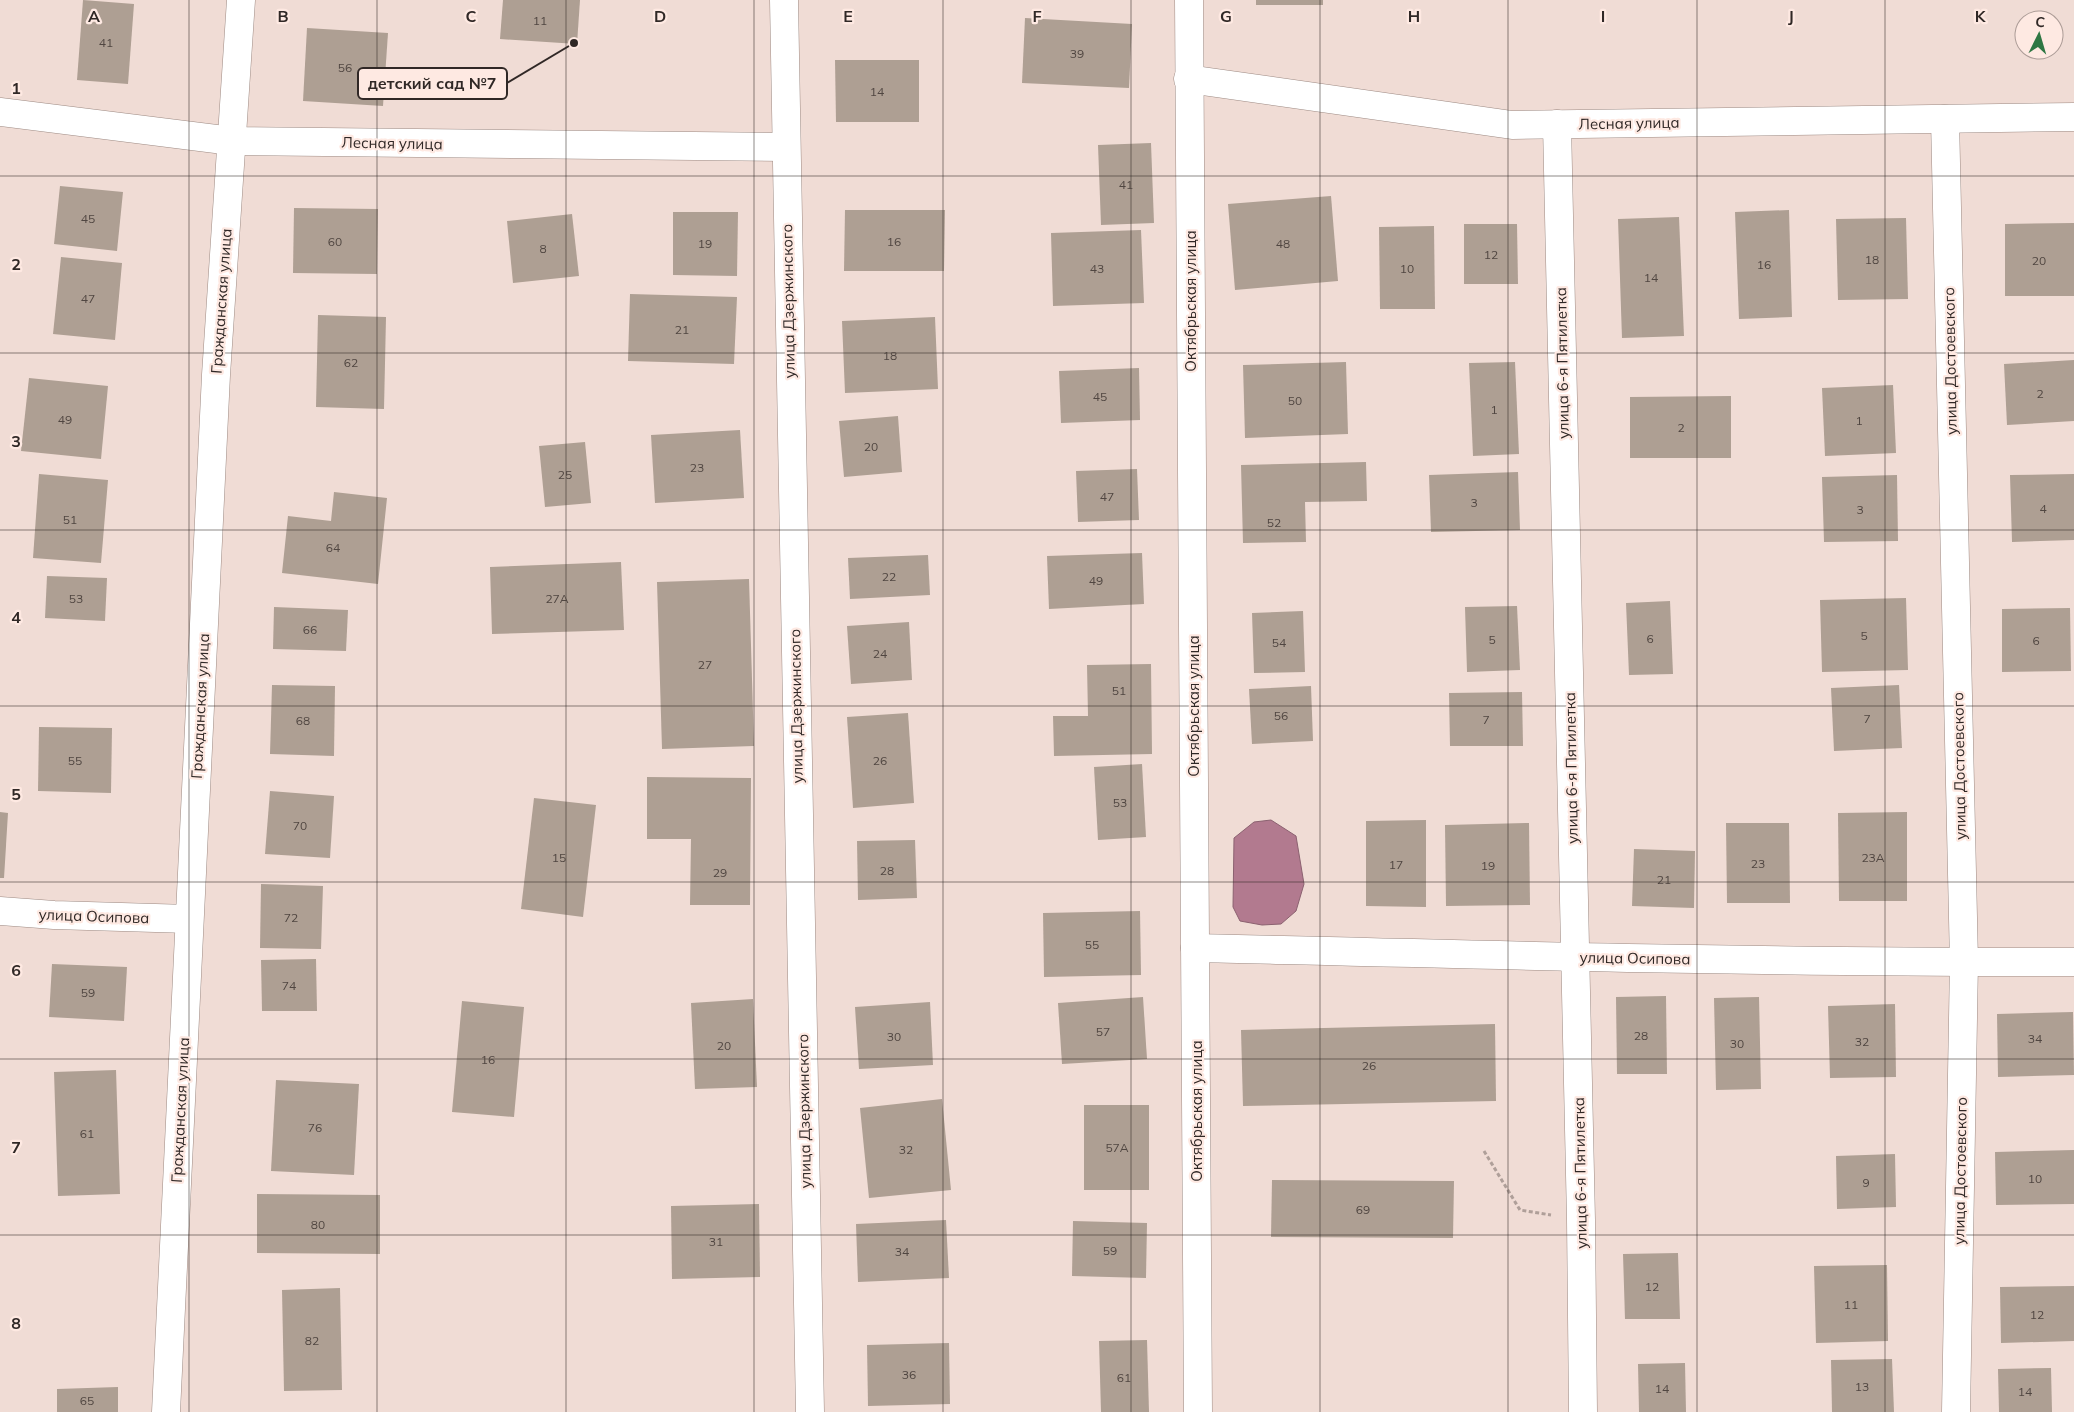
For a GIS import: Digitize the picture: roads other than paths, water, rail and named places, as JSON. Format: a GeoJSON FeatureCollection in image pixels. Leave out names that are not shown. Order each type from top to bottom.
{"type":"FeatureCollection","features":[{"type":"Feature","properties":{"kind":"street","name":"Гражданская улица"},"geometry":{"type":"LineString","coordinates":[[166,1412],[216,375],[241,0]]}},
{"type":"Feature","properties":{"kind":"street","name":"улица Дзержинского"},"geometry":{"type":"LineString","coordinates":[[784,0],[785,147],[810,1412]]}},
{"type":"Feature","properties":{"kind":"street","name":"Октябрьская улица"},"geometry":{"type":"LineString","coordinates":[[1189,0],[1188,79],[1198,1412]]}},
{"type":"Feature","properties":{"kind":"street","name":"Лесная улица"},"geometry":{"type":"LineString","coordinates":[[1188,79],[1512,125],[2074,118]]}},
{"type":"Feature","properties":{"kind":"street","name":"Лесная улица"},"geometry":{"type":"LineString","coordinates":[[0,112],[232,141],[785,147]]}},
{"type":"Feature","properties":{"kind":"street","name":"улица Достоевского"},"geometry":{"type":"LineString","coordinates":[[1945,119],[1964,962],[1956,1412]]}},
{"type":"Feature","properties":{"kind":"street","name":"улица 6-я Пятилетка"},"geometry":{"type":"LineString","coordinates":[[1557,124],[1584,1412]]}},
{"type":"Feature","properties":{"kind":"street","name":"улица Осипова"},"geometry":{"type":"LineString","coordinates":[[0,911],[54,915],[189,919]]}},
{"type":"Feature","properties":{"kind":"street","name":"улица Осипова"},"geometry":{"type":"LineString","coordinates":[[1195,948],[1575,957],[2074,962]]}},
{"type":"Feature","properties":{"kind":"place","name":"детский сад №7"},"geometry":{"type":"Point","coordinates":[574,43]}}]}
